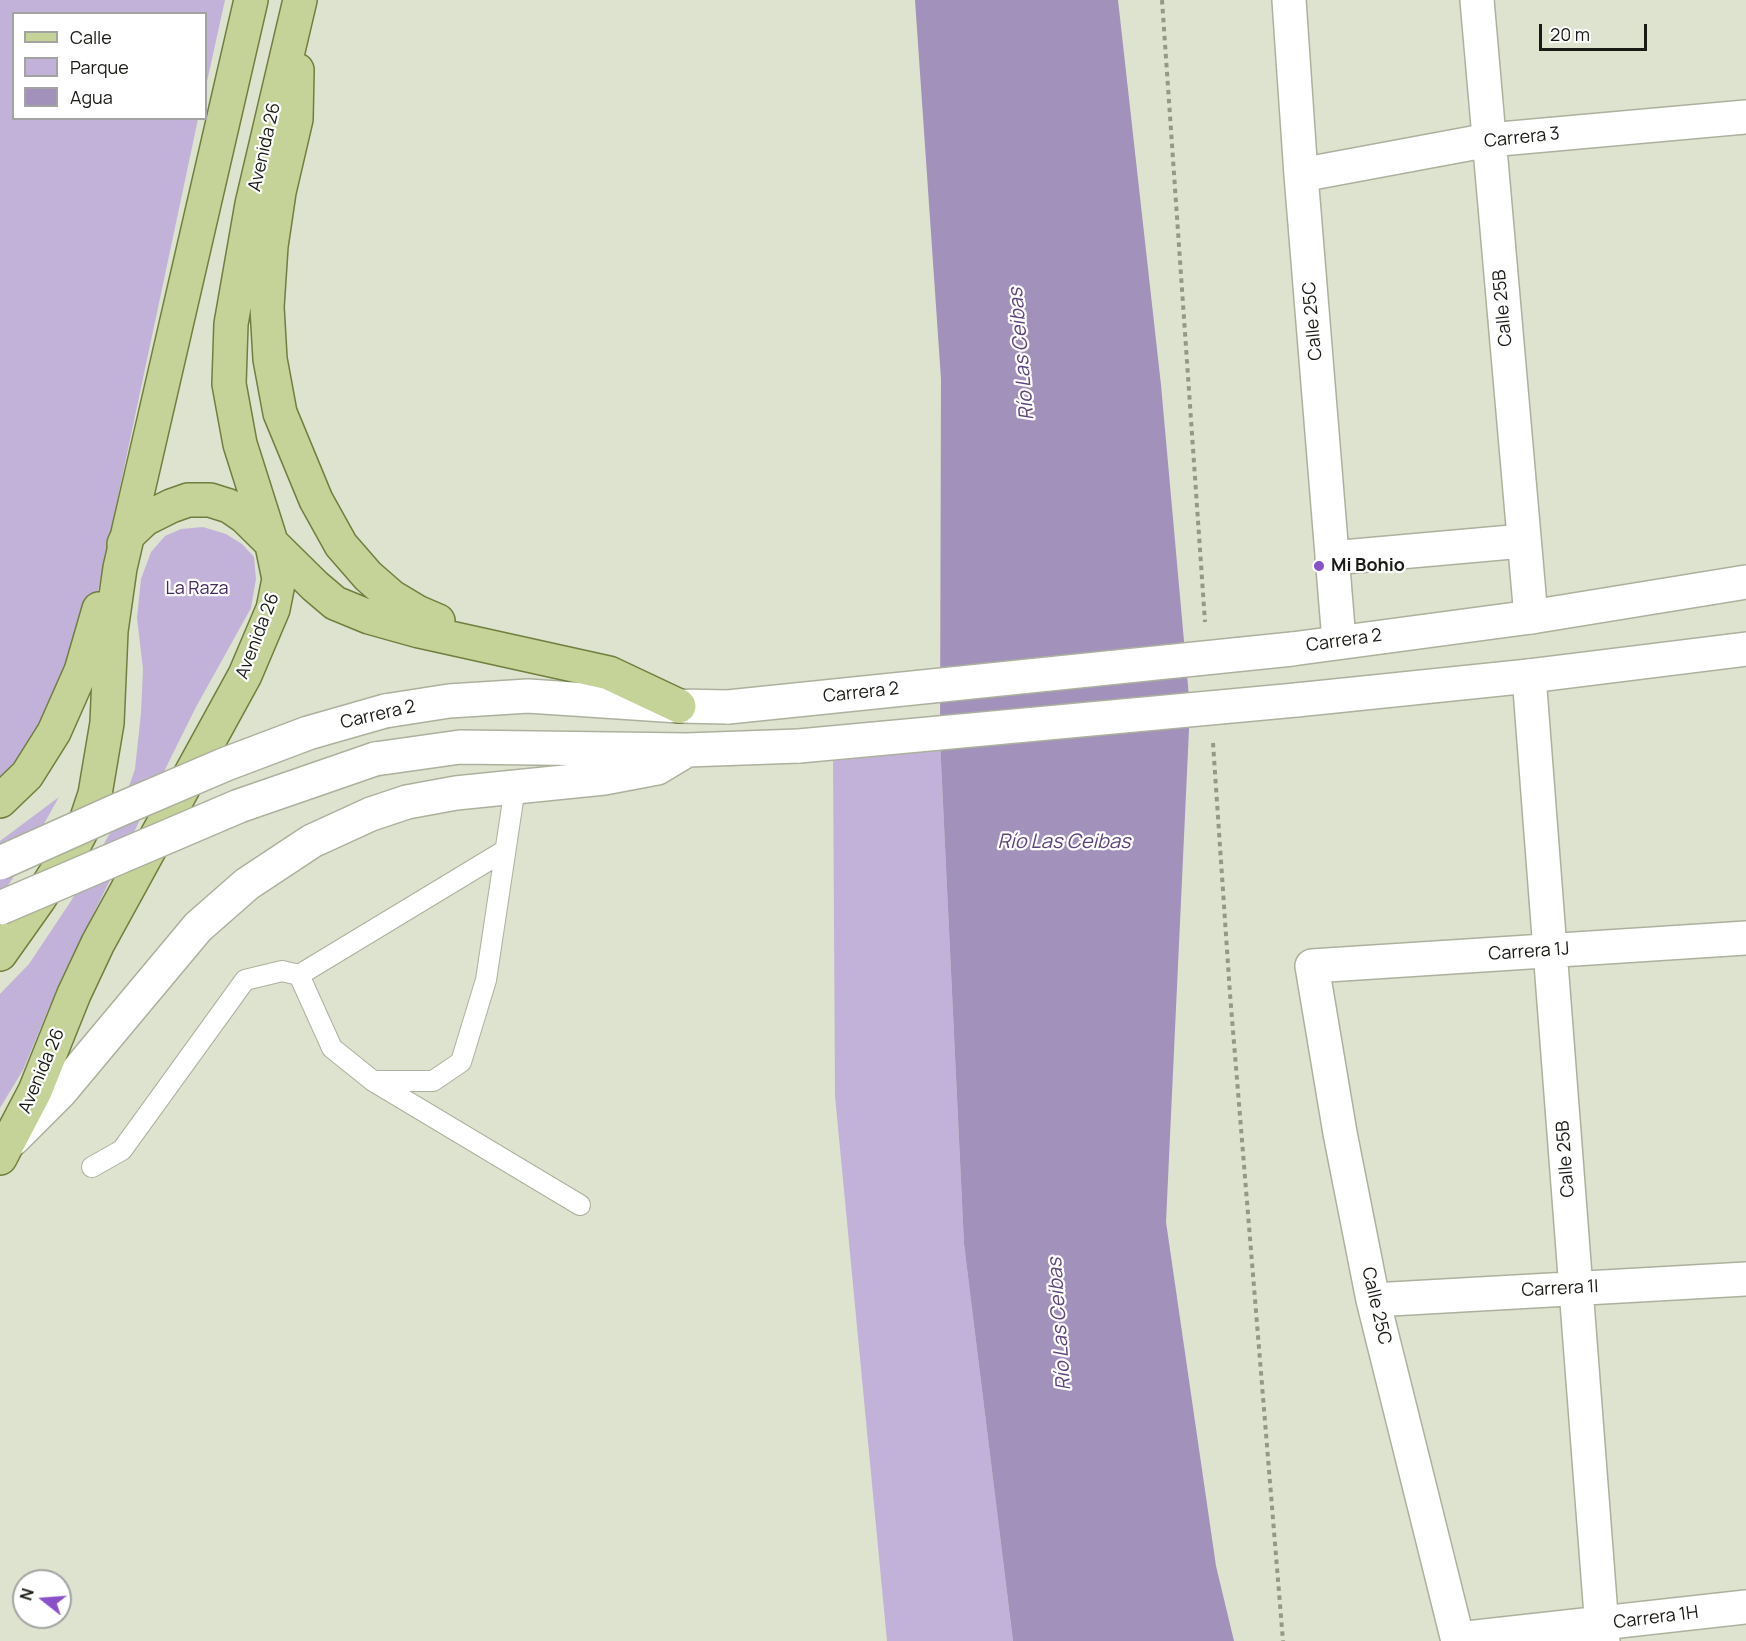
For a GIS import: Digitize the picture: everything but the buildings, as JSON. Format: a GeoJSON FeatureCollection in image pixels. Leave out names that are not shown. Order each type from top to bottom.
{"type":"FeatureCollection","features":[{"type":"Feature","properties":{"kind":"main road"},"geometry":{"type":"LineString","coordinates":[[0,954],[75,843],[85,824],[94,794],[107,723],[111,631],[120,568],[251,0]]}},
{"type":"Feature","properties":{"kind":"main road"},"geometry":{"type":"LineString","coordinates":[[298,5],[296,119],[279,192],[271,246],[267,307],[270,359],[280,413],[316,500],[341,545],[368,576],[392,597],[417,612],[518,653]]}},
{"type":"Feature","properties":{"kind":"main road","name":"Avenida 26"},"geometry":{"type":"LineString","coordinates":[[2,1151],[35,1091],[74,994],[98,943],[245,675],[273,609],[279,579],[272,545],[238,434],[229,384],[231,324],[252,204],[298,5]]}},
{"type":"Feature","properties":{"kind":"main road"},"geometry":{"type":"LineString","coordinates":[[0,801],[27,776],[54,732],[81,671],[109,574],[128,535],[145,519],[188,500],[210,500],[229,506],[335,603],[369,617],[399,625],[609,673],[679,706]]}},
{"type":"Feature","properties":{"kind":"street","name":"Calle 25C"},"geometry":{"type":"LineString","coordinates":[[1289,0],[1339,642]]}},
{"type":"Feature","properties":{"kind":"street","name":"Calle 25B"},"geometry":{"type":"LineString","coordinates":[[1477,0],[1531,617]]}},
{"type":"Feature","properties":{"kind":"street","name":"Carrera 3"},"geometry":{"type":"LineString","coordinates":[[1301,175],[1489,140],[1746,117]]}},
{"type":"Feature","properties":{"kind":"street"},"geometry":{"type":"LineString","coordinates":[[1332,558],[1524,541]]}},
{"type":"Feature","properties":{"kind":"street","name":"Carrera 2"},"geometry":{"type":"LineString","coordinates":[[0,863],[236,760],[308,733],[385,711],[449,701],[528,696],[728,707],[1292,649],[1531,617],[1746,582]]}},
{"type":"Feature","properties":{"kind":"street"},"geometry":{"type":"LineString","coordinates":[[0,908],[238,806],[375,759],[460,747],[687,750],[799,746],[1296,700],[1529,676],[1746,649]]}},
{"type":"Feature","properties":{"kind":"street","name":"Calle 25B"},"geometry":{"type":"LineString","coordinates":[[1529,676],[1602,1632]]}},
{"type":"Feature","properties":{"kind":"street"},"geometry":{"type":"LineString","coordinates":[[2,1151],[61,1091],[198,927],[247,884],[312,841],[371,814],[407,802],[456,793],[604,778],[657,768],[687,750]]}},
{"type":"Feature","properties":{"kind":"street","name":"Carrera 1J"},"geometry":{"type":"LineString","coordinates":[[1312,966],[1746,938]]}},
{"type":"Feature","properties":{"kind":"street","name":"Calle 25C"},"geometry":{"type":"LineString","coordinates":[[1312,966],[1340,1133],[1373,1300],[1458,1640]]}},
{"type":"Feature","properties":{"kind":"street","name":"Carrera 1I"},"geometry":{"type":"LineString","coordinates":[[1373,1300],[1746,1279]]}},
{"type":"Feature","properties":{"kind":"street","name":"Carrera 1H"},"geometry":{"type":"LineString","coordinates":[[1458,1640],[1602,1632],[1746,1607]]}},
{"type":"Feature","properties":{"kind":"lane"},"geometry":{"type":"LineString","coordinates":[[373,1081],[433,1082],[461,1062],[486,980],[515,787]]}},
{"type":"Feature","properties":{"kind":"lane"},"geometry":{"type":"LineString","coordinates":[[92,1167],[122,1150],[245,981],[282,971],[299,975],[504,851]]}},
{"type":"Feature","properties":{"kind":"lane"},"geometry":{"type":"LineString","coordinates":[[299,975],[332,1048],[373,1081],[580,1205]]}},
{"type":"Feature","properties":{"kind":"path"},"geometry":{"type":"LineString","coordinates":[[1162,0],[1205,627]]}},
{"type":"Feature","properties":{"kind":"path"},"geometry":{"type":"LineString","coordinates":[[1213,734],[1232,1018],[1283,1641]]}},
{"type":"Feature","properties":{"kind":"green space"},"geometry":{"type":"Polygon","coordinates":[[[0,0],[225,0],[207,81],[207,12],[12,12],[12,120],[198,120],[81,671],[0,801],[0,0]]]}},
{"type":"Feature","properties":{"kind":"green space","name":"La Raza"},"geometry":{"type":"Polygon","coordinates":[[[203,527],[226,534],[242,544],[254,557],[256,579],[251,608],[196,707],[61,979],[23,1070],[0,1108],[0,994],[29,964],[71,901],[117,821],[135,769],[143,669],[137,618],[141,579],[151,552],[165,536],[181,529],[203,527]]]}},
{"type":"Feature","properties":{"kind":"green space"},"geometry":{"type":"Polygon","coordinates":[[[940,741],[964,1244],[1013,1641],[887,1641],[835,1096],[833,751],[940,741]]]}},
{"type":"Feature","properties":{"kind":"green space"},"geometry":{"type":"Polygon","coordinates":[[[59,797],[15,875],[0,897],[0,841],[59,797]]]}},
{"type":"Feature","properties":{"kind":"water","name":"Río Las Ceibas"},"geometry":{"type":"Polygon","coordinates":[[[915,0],[1118,0],[1161,385],[1190,708],[1166,1222],[1216,1566],[1234,1641],[1013,1641],[964,1244],[940,741],[941,379],[915,0]]]}},
{"type":"Feature","properties":{"kind":"place","name":"Mi Bohio"},"geometry":{"type":"Point","coordinates":[1319,566]}}]}
